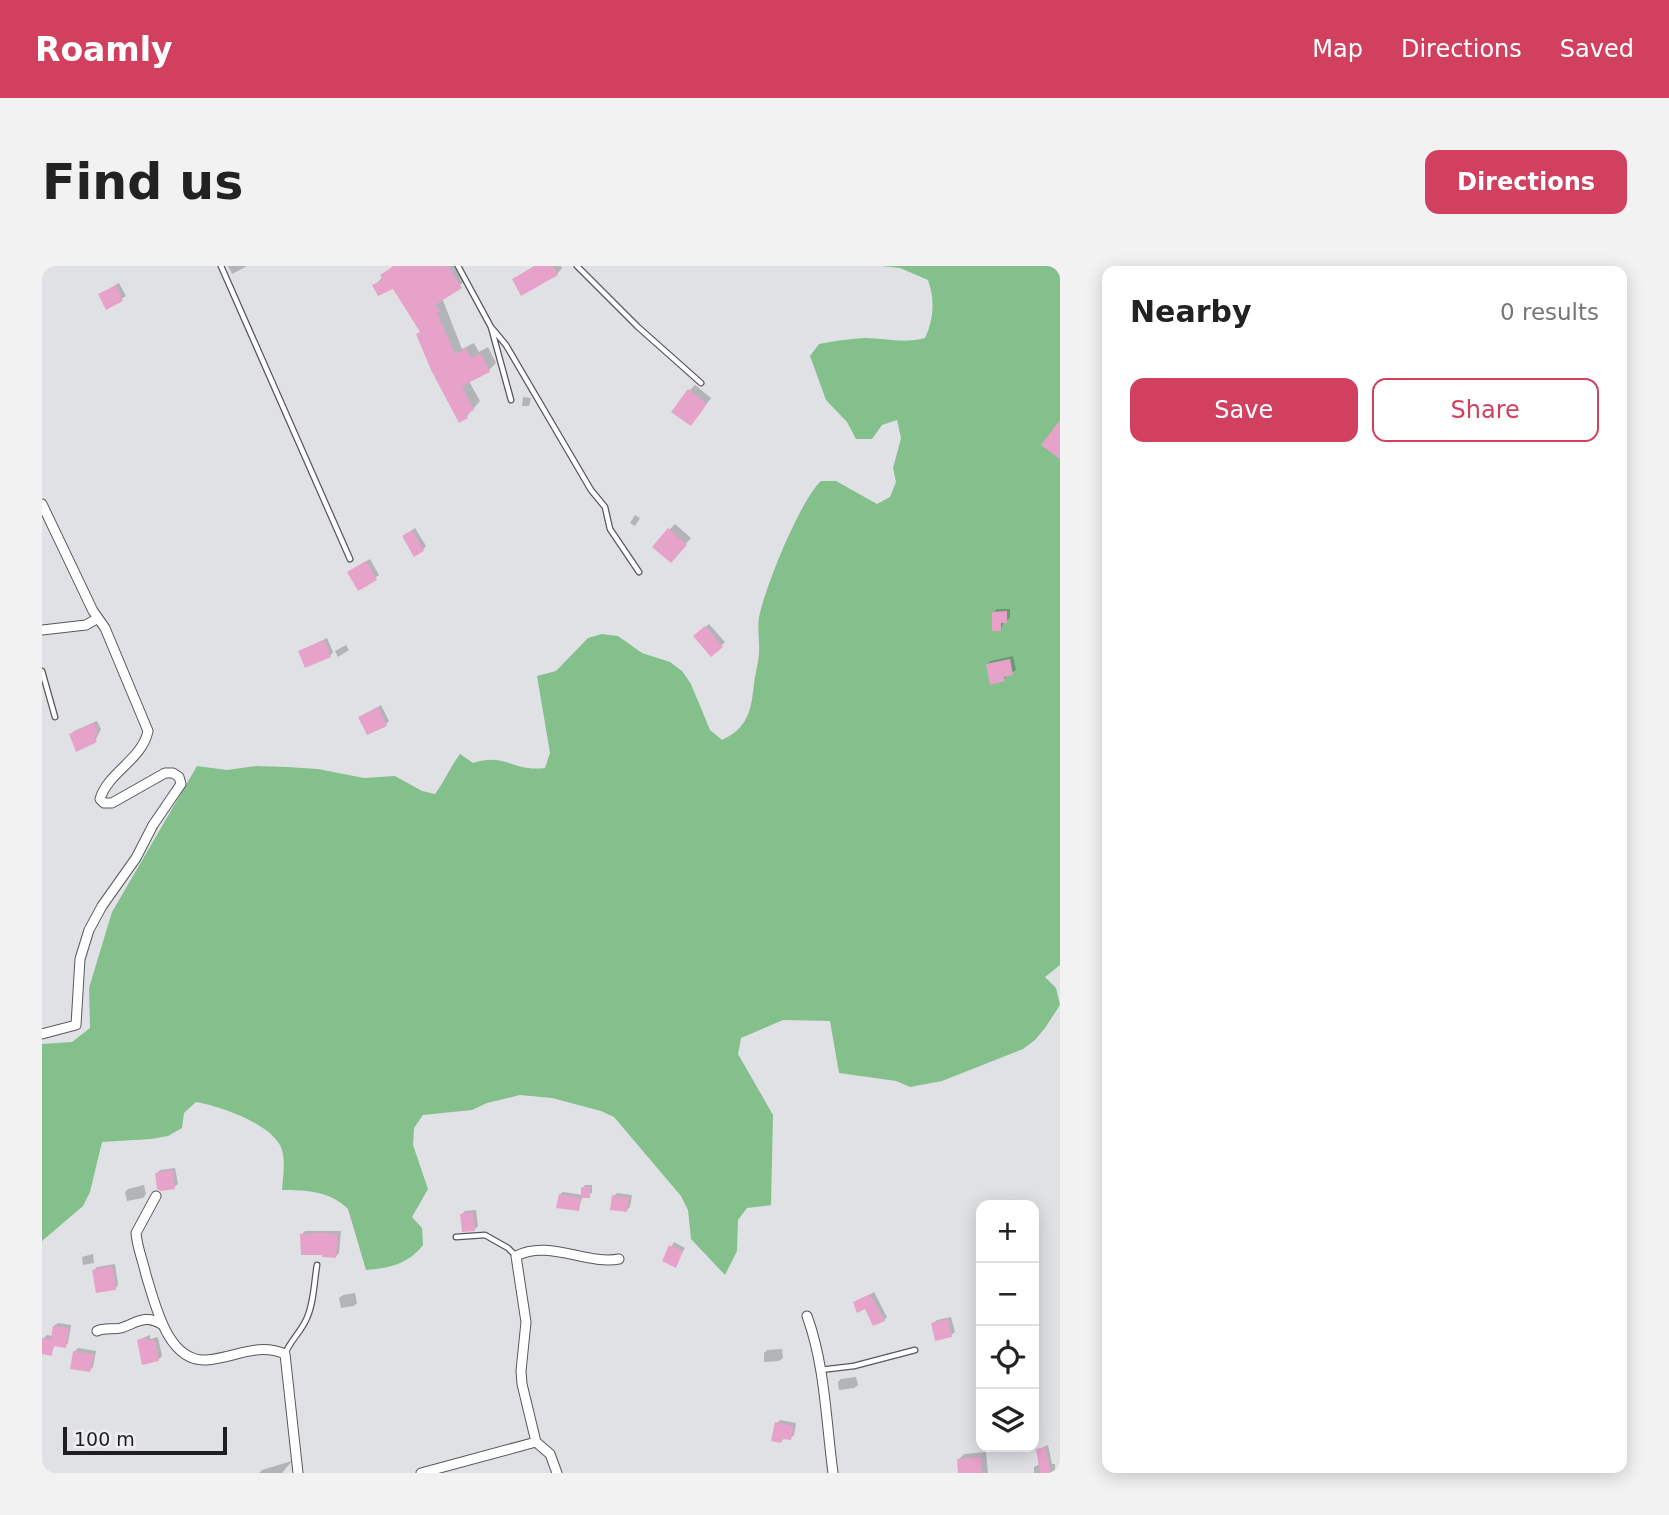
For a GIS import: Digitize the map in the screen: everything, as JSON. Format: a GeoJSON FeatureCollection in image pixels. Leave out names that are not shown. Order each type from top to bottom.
{"type":"FeatureCollection","features":[{"type":"Feature","properties":{"kind":"street"},"geometry":{"type":"LineString","coordinates":[[42,505],[105,628],[148,731],[146,741],[107,785],[100,799],[104,803],[112,803],[165,773],[173,773],[179,777],[181,784],[153,825],[136,858],[102,905],[89,930],[80,959],[76,1025],[42,1034]]}},
{"type":"Feature","properties":{"kind":"street"},"geometry":{"type":"LineString","coordinates":[[42,630],[86,625],[98,618]]}},
{"type":"Feature","properties":{"kind":"street"},"geometry":{"type":"LineString","coordinates":[[156,1196],[136,1233],[161,1324],[185,1355],[194,1359],[205,1360],[264,1348],[285,1354],[298,1473]]}},
{"type":"Feature","properties":{"kind":"street"},"geometry":{"type":"LineString","coordinates":[[557,1473],[550,1454],[536,1442],[522,1384],[526,1322],[516,1256],[531,1251],[543,1251],[597,1259],[619,1259]]}},
{"type":"Feature","properties":{"kind":"street"},"geometry":{"type":"LineString","coordinates":[[807,1316],[814,1336],[820,1370],[833,1473]]}},
{"type":"Feature","properties":{"kind":"street"},"geometry":{"type":"LineString","coordinates":[[97,1331],[104,1328],[117,1329],[145,1319],[161,1324]]}},
{"type":"Feature","properties":{"kind":"street"},"geometry":{"type":"LineString","coordinates":[[421,1473],[536,1442]]}},
{"type":"Feature","properties":{"kind":"lane"},"geometry":{"type":"LineString","coordinates":[[222,266],[350,559]]}},
{"type":"Feature","properties":{"kind":"lane"},"geometry":{"type":"LineString","coordinates":[[458,266],[491,327],[506,345],[591,490],[605,507],[610,529],[639,572]]}},
{"type":"Feature","properties":{"kind":"lane"},"geometry":{"type":"LineString","coordinates":[[577,266],[638,327],[701,383]]}},
{"type":"Feature","properties":{"kind":"lane"},"geometry":{"type":"LineString","coordinates":[[491,327],[511,400]]}},
{"type":"Feature","properties":{"kind":"lane"},"geometry":{"type":"LineString","coordinates":[[42,671],[55,717]]}},
{"type":"Feature","properties":{"kind":"lane"},"geometry":{"type":"LineString","coordinates":[[456,1237],[485,1235],[508,1248],[516,1256]]}},
{"type":"Feature","properties":{"kind":"lane"},"geometry":{"type":"LineString","coordinates":[[285,1354],[309,1313],[317,1265]]}},
{"type":"Feature","properties":{"kind":"lane"},"geometry":{"type":"LineString","coordinates":[[820,1370],[854,1366],[915,1350]]}},
{"type":"Feature","properties":{"kind":"green space"},"geometry":{"type":"Polygon","coordinates":[[[881,266],[1060,266],[1060,965],[1045,977],[1056,988],[1060,1005],[1035,1040],[1023,1049],[942,1081],[910,1087],[896,1081],[839,1073],[830,1021],[783,1020],[741,1038],[738,1054],[773,1115],[771,1205],[747,1208],[738,1220],[737,1251],[725,1275],[691,1239],[688,1210],[681,1196],[614,1117],[552,1098],[520,1095],[487,1103],[472,1110],[423,1115],[414,1128],[413,1145],[428,1189],[412,1217],[422,1228],[423,1245],[405,1261],[391,1266],[366,1270],[348,1209],[341,1203],[317,1193],[282,1190],[283,1152],[275,1138],[266,1130],[243,1117],[196,1102],[184,1113],[182,1128],[168,1136],[102,1142],[90,1192],[83,1206],[42,1241],[42,1044],[72,1042],[90,1028],[89,988],[112,912],[197,766],[227,770],[256,766],[318,769],[364,778],[395,776],[422,791],[435,794],[460,754],[473,763],[493,760],[524,767],[545,768],[550,753],[537,676],[556,671],[588,638],[602,634],[618,636],[642,653],[670,662],[682,671],[691,684],[710,730],[722,740],[739,728],[751,706],[759,653],[759,621],[764,600],[785,543],[813,491],[821,481],[836,481],[877,504],[890,497],[896,482],[893,468],[901,438],[897,420],[882,425],[872,439],[856,439],[847,422],[826,400],[810,356],[819,344],[835,341],[864,338],[902,341],[925,338],[932,309],[928,280],[900,268],[881,266]]]}},
{"type":"Feature","properties":{"kind":"building"},"geometry":{"type":"Polygon","coordinates":[[[394,266],[448,266],[462,288],[435,305],[440,312],[437,313],[455,354],[466,348],[471,358],[481,353],[490,372],[462,386],[474,410],[466,414],[468,418],[459,423],[431,370],[416,334],[420,332],[393,289],[378,296],[372,285],[383,280],[380,275],[394,266]]]}},
{"type":"Feature","properties":{"kind":"building"},"geometry":{"type":"Polygon","coordinates":[[[535,266],[553,266],[558,275],[521,296],[512,279],[535,266]]]}},
{"type":"Feature","properties":{"kind":"building"},"geometry":{"type":"Polygon","coordinates":[[[116,285],[123,301],[106,310],[98,294],[116,285]]]}},
{"type":"Feature","properties":{"kind":"building"},"geometry":{"type":"Polygon","coordinates":[[[688,389],[707,404],[691,426],[671,412],[688,389]]]}},
{"type":"Feature","properties":{"kind":"building"},"geometry":{"type":"Polygon","coordinates":[[[1060,420],[1060,459],[1041,445],[1060,420]]]}},
{"type":"Feature","properties":{"kind":"building"},"geometry":{"type":"Polygon","coordinates":[[[668,528],[687,545],[671,563],[652,547],[668,528]]]}},
{"type":"Feature","properties":{"kind":"building"},"geometry":{"type":"Polygon","coordinates":[[[412,530],[424,551],[414,557],[402,536],[412,530]]]}},
{"type":"Feature","properties":{"kind":"building"},"geometry":{"type":"Polygon","coordinates":[[[366,561],[377,580],[358,591],[347,572],[366,561]]]}},
{"type":"Feature","properties":{"kind":"building"},"geometry":{"type":"Polygon","coordinates":[[[1007,611],[1007,623],[1001,623],[1001,631],[992,631],[992,612],[1007,611]]]}},
{"type":"Feature","properties":{"kind":"building"},"geometry":{"type":"Polygon","coordinates":[[[705,626],[723,647],[711,657],[693,636],[705,626]]]}},
{"type":"Feature","properties":{"kind":"building"},"geometry":{"type":"Polygon","coordinates":[[[324,640],[331,657],[305,668],[298,651],[324,640]]]}},
{"type":"Feature","properties":{"kind":"building"},"geometry":{"type":"Polygon","coordinates":[[[1010,659],[1013,675],[1004,677],[1005,681],[990,685],[986,664],[1010,659]]]}},
{"type":"Feature","properties":{"kind":"building"},"geometry":{"type":"Polygon","coordinates":[[[378,707],[387,726],[367,735],[358,717],[378,707]]]}},
{"type":"Feature","properties":{"kind":"building"},"geometry":{"type":"Polygon","coordinates":[[[94,723],[98,734],[94,735],[97,742],[76,752],[69,734],[94,723]]]}},
{"type":"Feature","properties":{"kind":"building"},"geometry":{"type":"Polygon","coordinates":[[[173,1170],[175,1189],[157,1189],[155,1173],[173,1170]]]}},
{"type":"Feature","properties":{"kind":"building"},"geometry":{"type":"Polygon","coordinates":[[[581,1187],[590,1187],[590,1198],[581,1198],[581,1187]]]}},
{"type":"Feature","properties":{"kind":"building"},"geometry":{"type":"Polygon","coordinates":[[[559,1194],[581,1198],[579,1211],[556,1208],[559,1194]]]}},
{"type":"Feature","properties":{"kind":"building"},"geometry":{"type":"Polygon","coordinates":[[[612,1195],[629,1198],[627,1212],[610,1210],[612,1195]]]}},
{"type":"Feature","properties":{"kind":"building"},"geometry":{"type":"Polygon","coordinates":[[[473,1212],[475,1231],[462,1232],[460,1214],[473,1212]]]}},
{"type":"Feature","properties":{"kind":"building"},"geometry":{"type":"Polygon","coordinates":[[[300,1234],[338,1234],[336,1258],[301,1255],[300,1234]]]}},
{"type":"Feature","properties":{"kind":"building"},"geometry":{"type":"Polygon","coordinates":[[[669,1245],[683,1251],[676,1268],[662,1261],[669,1245]]]}},
{"type":"Feature","properties":{"kind":"building"},"geometry":{"type":"Polygon","coordinates":[[[112,1266],[116,1290],[96,1293],[92,1270],[112,1266]]]}},
{"type":"Feature","properties":{"kind":"building"},"geometry":{"type":"Polygon","coordinates":[[[870,1294],[885,1321],[873,1326],[865,1309],[857,1313],[853,1302],[870,1294]]]}},
{"type":"Feature","properties":{"kind":"building"},"geometry":{"type":"Polygon","coordinates":[[[948,1319],[952,1337],[935,1341],[931,1323],[948,1319]]]}},
{"type":"Feature","properties":{"kind":"building"},"geometry":{"type":"Polygon","coordinates":[[[53,1326],[69,1328],[66,1348],[53,1346],[52,1356],[42,1354],[42,1338],[51,1339],[53,1326]]]}},
{"type":"Feature","properties":{"kind":"building"},"geometry":{"type":"Polygon","coordinates":[[[147,1338],[147,1341],[155,1340],[159,1361],[142,1365],[137,1340],[147,1338]]]}},
{"type":"Feature","properties":{"kind":"building"},"geometry":{"type":"Polygon","coordinates":[[[73,1351],[94,1354],[90,1372],[70,1369],[73,1351]]]}},
{"type":"Feature","properties":{"kind":"building"},"geometry":{"type":"Polygon","coordinates":[[[775,1422],[794,1426],[791,1440],[782,1439],[781,1443],[771,1441],[775,1422]]]}},
{"type":"Feature","properties":{"kind":"building"},"geometry":{"type":"Polygon","coordinates":[[[1045,1447],[1051,1473],[1040,1473],[1036,1452],[1045,1447]]]}},
{"type":"Feature","properties":{"kind":"building"},"geometry":{"type":"Polygon","coordinates":[[[981,1457],[982,1473],[958,1473],[957,1459],[981,1457]]]}}]}
